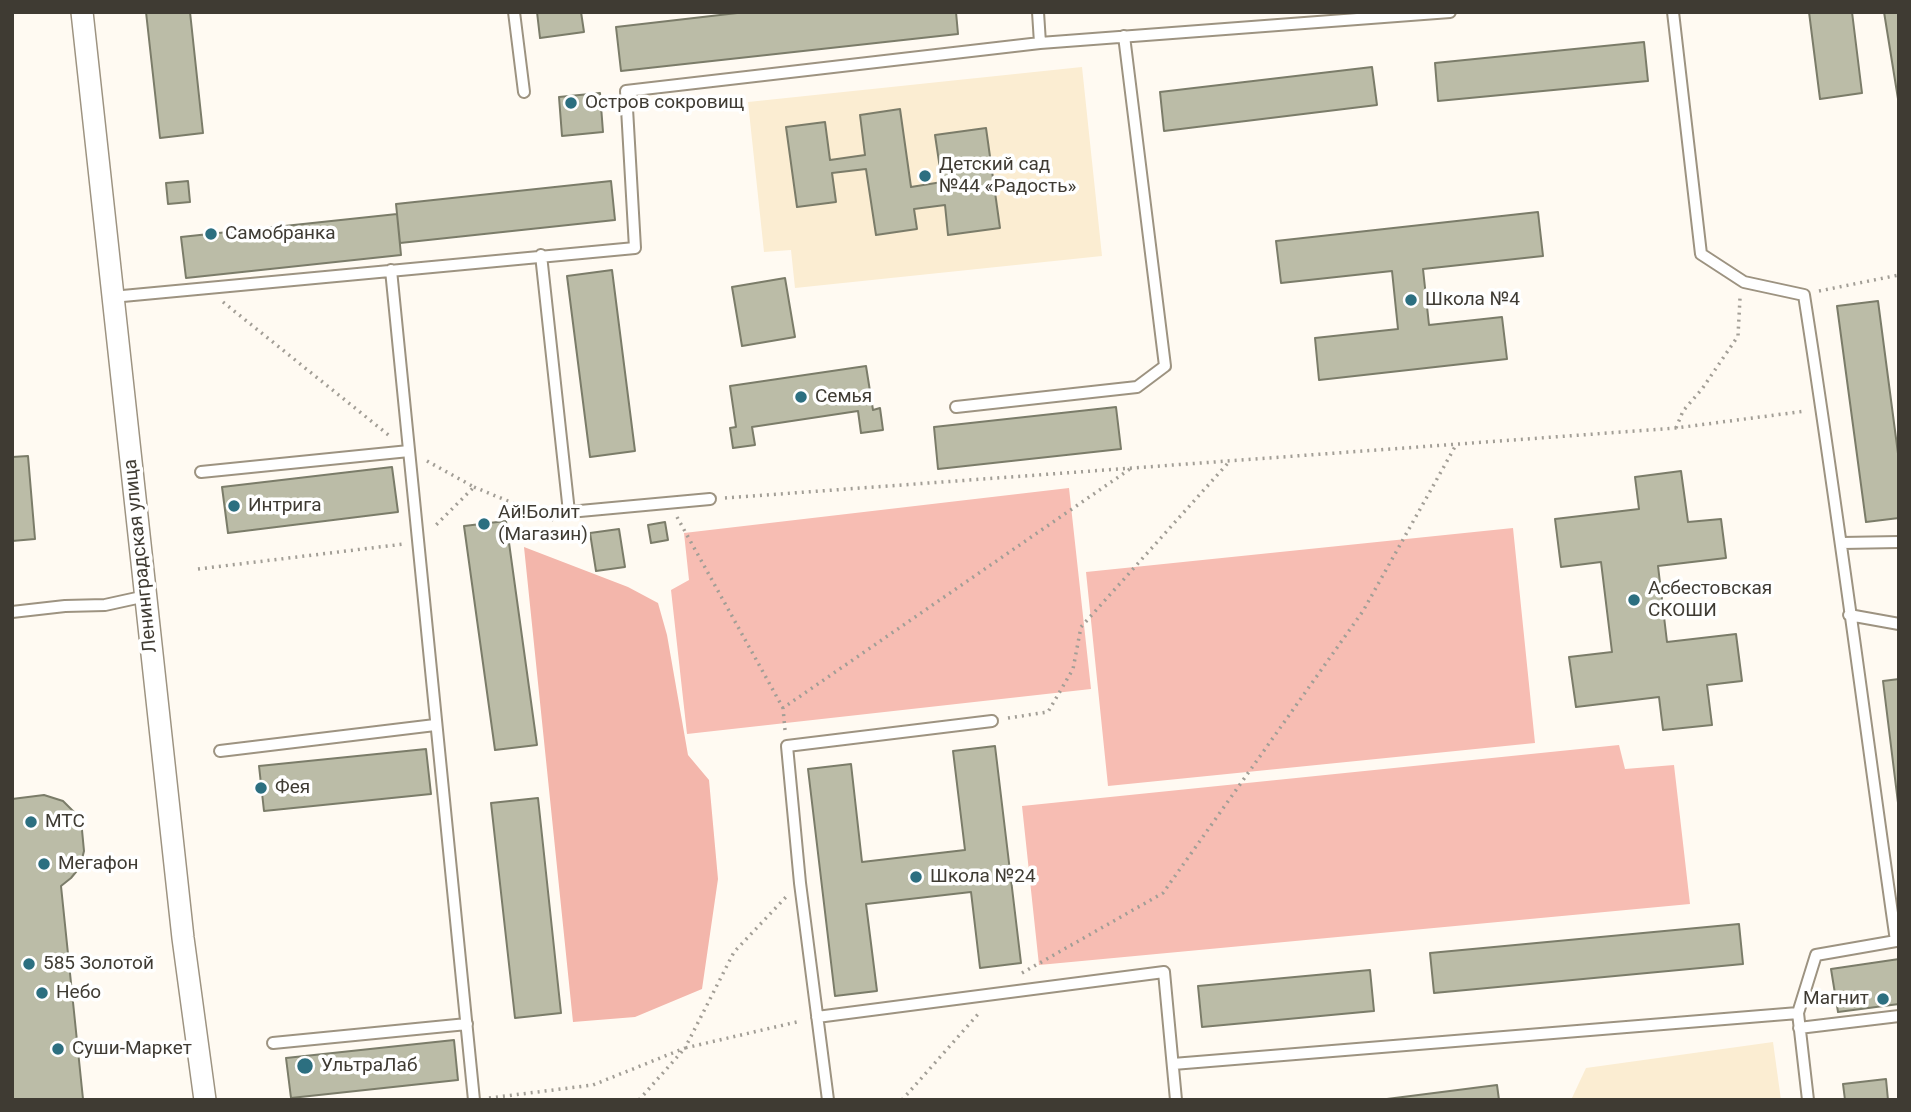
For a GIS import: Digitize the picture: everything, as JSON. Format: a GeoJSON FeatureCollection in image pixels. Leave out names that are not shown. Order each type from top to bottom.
{"type":"FeatureCollection","features":[{"type":"Feature","properties":{"kind":"street","name":"Ленинградская улица"},"geometry":{"type":"LineString","coordinates":[[82,12],[183,938],[205,1100]]}},
{"type":"Feature","properties":{"kind":"lane"},"geometry":{"type":"LineString","coordinates":[[514,12],[524,92]]}},
{"type":"Feature","properties":{"kind":"lane"},"geometry":{"type":"LineString","coordinates":[[1038,12],[1040,43]]}},
{"type":"Feature","properties":{"kind":"lane"},"geometry":{"type":"LineString","coordinates":[[112,297],[635,248],[626,91],[1040,43],[1450,12]]}},
{"type":"Feature","properties":{"kind":"lane"},"geometry":{"type":"LineString","coordinates":[[1673,12],[1701,254],[1744,282],[1804,295],[1842,543],[1849,615],[1896,941],[1816,955],[1798,1013],[1808,1100]]}},
{"type":"Feature","properties":{"kind":"lane"},"geometry":{"type":"LineString","coordinates":[[956,407],[1137,387],[1165,366],[1124,36]]}},
{"type":"Feature","properties":{"kind":"lane"},"geometry":{"type":"LineString","coordinates":[[541,255],[569,512],[710,499]]}},
{"type":"Feature","properties":{"kind":"lane"},"geometry":{"type":"LineString","coordinates":[[391,270],[474,1100]]}},
{"type":"Feature","properties":{"kind":"lane"},"geometry":{"type":"LineString","coordinates":[[201,472],[409,451]]}},
{"type":"Feature","properties":{"kind":"lane"},"geometry":{"type":"LineString","coordinates":[[1842,543],[1899,542]]}},
{"type":"Feature","properties":{"kind":"lane"},"geometry":{"type":"LineString","coordinates":[[12,612],[105,605],[146,596]]}},
{"type":"Feature","properties":{"kind":"lane"},"geometry":{"type":"LineString","coordinates":[[1849,615],[1899,624]]}},
{"type":"Feature","properties":{"kind":"lane"},"geometry":{"type":"LineString","coordinates":[[828,1100],[800,883],[787,746],[992,721]]}},
{"type":"Feature","properties":{"kind":"lane"},"geometry":{"type":"LineString","coordinates":[[219,751],[435,725]]}},
{"type":"Feature","properties":{"kind":"lane"},"geometry":{"type":"LineString","coordinates":[[817,1017],[1164,972],[1177,1100]]}},
{"type":"Feature","properties":{"kind":"lane"},"geometry":{"type":"LineString","coordinates":[[1173,1064],[1798,1013]]}},
{"type":"Feature","properties":{"kind":"lane"},"geometry":{"type":"LineString","coordinates":[[1799,1028],[1899,1016]]}},
{"type":"Feature","properties":{"kind":"lane"},"geometry":{"type":"LineString","coordinates":[[274,1043],[467,1024]]}},
{"type":"Feature","properties":{"kind":"path"},"geometry":{"type":"LineString","coordinates":[[1804,295],[1899,275]]}},
{"type":"Feature","properties":{"kind":"path"},"geometry":{"type":"LineString","coordinates":[[1676,428],[1683,411],[1709,380],[1738,336],[1740,295],[1744,282]]}},
{"type":"Feature","properties":{"kind":"path"},"geometry":{"type":"LineString","coordinates":[[208,289],[409,451],[474,487],[557,522]]}},
{"type":"Feature","properties":{"kind":"path"},"geometry":{"type":"LineString","coordinates":[[710,499],[1676,428],[1822,408]]}},
{"type":"Feature","properties":{"kind":"path"},"geometry":{"type":"LineString","coordinates":[[1021,974],[1163,893],[1363,611],[1456,445]]}},
{"type":"Feature","properties":{"kind":"path"},"geometry":{"type":"LineString","coordinates":[[992,721],[1048,712],[1073,669],[1082,627],[1230,462]]}},
{"type":"Feature","properties":{"kind":"path"},"geometry":{"type":"LineString","coordinates":[[783,708],[1130,469]]}},
{"type":"Feature","properties":{"kind":"path"},"geometry":{"type":"LineString","coordinates":[[198,569],[418,542],[474,487]]}},
{"type":"Feature","properties":{"kind":"path"},"geometry":{"type":"LineString","coordinates":[[670,503],[783,708],[787,746]]}},
{"type":"Feature","properties":{"kind":"path"},"geometry":{"type":"LineString","coordinates":[[639,1100],[685,1048],[734,952],[800,883]]}},
{"type":"Feature","properties":{"kind":"path"},"geometry":{"type":"LineString","coordinates":[[902,1100],[996,994]]}},
{"type":"Feature","properties":{"kind":"path"},"geometry":{"type":"LineString","coordinates":[[474,1100],[593,1085],[685,1048],[817,1017]]}},
{"type":"Feature","properties":{"kind":"shaded area","name":"Детский сад №44 «Радость»"},"geometry":{"type":"Polygon","coordinates":[[[1082,67],[1102,256],[795,288],[791,250],[764,252],[748,102],[1082,67]]]}},
{"type":"Feature","properties":{"kind":"shaded area"},"geometry":{"type":"Polygon","coordinates":[[[1069,488],[1091,689],[687,734],[671,590],[689,580],[684,533],[1069,488]]]}},
{"type":"Feature","properties":{"kind":"shaded area"},"geometry":{"type":"Polygon","coordinates":[[[1513,528],[1535,743],[1108,786],[1086,572],[1513,528]]]}},
{"type":"Feature","properties":{"kind":"shaded area"},"geometry":{"type":"Polygon","coordinates":[[[524,547],[628,587],[658,603],[667,635],[688,755],[709,780],[718,879],[702,989],[635,1017],[573,1022],[524,547]]]}},
{"type":"Feature","properties":{"kind":"shaded area"},"geometry":{"type":"Polygon","coordinates":[[[1619,745],[1625,769],[1674,765],[1690,904],[1039,965],[1022,806],[1619,745]]]}},
{"type":"Feature","properties":{"kind":"shaded area"},"geometry":{"type":"Polygon","coordinates":[[[1773,1042],[1781,1100],[1571,1100],[1586,1068],[1773,1042]]]}},
{"type":"Feature","properties":{"kind":"building"},"geometry":{"type":"Polygon","coordinates":[[[146,12],[190,12],[203,133],[160,138],[146,12]]]}},
{"type":"Feature","properties":{"kind":"building"},"geometry":{"type":"Polygon","coordinates":[[[537,12],[581,12],[584,32],[540,38],[537,12]]]}},
{"type":"Feature","properties":{"kind":"building"},"geometry":{"type":"Polygon","coordinates":[[[746,12],[956,12],[958,34],[621,71],[616,27],[746,12]]]}},
{"type":"Feature","properties":{"kind":"building"},"geometry":{"type":"Polygon","coordinates":[[[1809,12],[1852,12],[1862,93],[1820,99],[1809,12]]]}},
{"type":"Feature","properties":{"kind":"building"},"geometry":{"type":"Polygon","coordinates":[[[1884,12],[1899,12],[1899,105],[1884,12]]]}},
{"type":"Feature","properties":{"kind":"building"},"geometry":{"type":"Polygon","coordinates":[[[1644,42],[1648,81],[1438,101],[1435,63],[1644,42]]]}},
{"type":"Feature","properties":{"kind":"building"},"geometry":{"type":"Polygon","coordinates":[[[1372,67],[1377,105],[1164,131],[1160,92],[1372,67]]]}},
{"type":"Feature","properties":{"kind":"building"},"geometry":{"type":"Polygon","coordinates":[[[600,93],[603,132],[562,136],[559,97],[600,93]]]}},
{"type":"Feature","properties":{"kind":"building"},"geometry":{"type":"Polygon","coordinates":[[[900,109],[911,187],[942,182],[935,135],[986,128],[1000,228],[948,235],[945,205],[914,209],[917,229],[876,235],[866,169],[832,173],[836,202],[797,207],[786,127],[825,122],[830,160],[865,155],[860,115],[900,109]]]}},
{"type":"Feature","properties":{"kind":"building"},"geometry":{"type":"Polygon","coordinates":[[[188,181],[190,202],[168,204],[166,183],[188,181]]]}},
{"type":"Feature","properties":{"kind":"building"},"geometry":{"type":"Polygon","coordinates":[[[611,181],[615,220],[400,243],[396,204],[611,181]]]}},
{"type":"Feature","properties":{"kind":"building","name":"Школа №4"},"geometry":{"type":"Polygon","coordinates":[[[1538,212],[1543,256],[1423,269],[1429,325],[1502,317],[1507,359],[1319,380],[1315,338],[1398,329],[1392,271],[1281,283],[1276,241],[1538,212]]]}},
{"type":"Feature","properties":{"kind":"building"},"geometry":{"type":"Polygon","coordinates":[[[397,214],[401,255],[186,278],[181,237],[397,214]]]}},
{"type":"Feature","properties":{"kind":"building"},"geometry":{"type":"Polygon","coordinates":[[[612,270],[635,451],[590,457],[567,276],[612,270]]]}},
{"type":"Feature","properties":{"kind":"building"},"geometry":{"type":"Polygon","coordinates":[[[785,278],[795,337],[742,346],[732,287],[785,278]]]}},
{"type":"Feature","properties":{"kind":"building"},"geometry":{"type":"Polygon","coordinates":[[[1878,301],[1899,461],[1899,518],[1866,522],[1837,306],[1878,301]]]}},
{"type":"Feature","properties":{"kind":"building","name":"Семья"},"geometry":{"type":"Polygon","coordinates":[[[866,366],[873,410],[880,408],[883,430],[861,433],[858,411],[752,427],[755,445],[733,448],[730,428],[736,427],[730,386],[866,366]]]}},
{"type":"Feature","properties":{"kind":"building"},"geometry":{"type":"Polygon","coordinates":[[[1116,407],[1121,449],[938,469],[934,427],[1116,407]]]}},
{"type":"Feature","properties":{"kind":"building"},"geometry":{"type":"Polygon","coordinates":[[[28,456],[35,539],[12,541],[12,457],[28,456]]]}},
{"type":"Feature","properties":{"kind":"building"},"geometry":{"type":"Polygon","coordinates":[[[392,467],[398,512],[228,533],[222,487],[392,467]]]}},
{"type":"Feature","properties":{"kind":"building","name":"Асбестовская СКОШИ"},"geometry":{"type":"Polygon","coordinates":[[[1681,471],[1688,522],[1721,519],[1726,558],[1658,566],[1667,642],[1736,634],[1742,681],[1707,685],[1712,725],[1663,730],[1659,697],[1576,707],[1569,657],[1612,652],[1601,562],[1561,567],[1555,519],[1639,509],[1635,477],[1681,471]]]}},
{"type":"Feature","properties":{"kind":"building"},"geometry":{"type":"Polygon","coordinates":[[[506,521],[537,745],[495,750],[464,526],[506,521]]]}},
{"type":"Feature","properties":{"kind":"building"},"geometry":{"type":"Polygon","coordinates":[[[665,522],[668,540],[651,543],[648,525],[665,522]]]}},
{"type":"Feature","properties":{"kind":"building"},"geometry":{"type":"Polygon","coordinates":[[[619,529],[625,567],[596,571],[590,533],[619,529]]]}},
{"type":"Feature","properties":{"kind":"building"},"geometry":{"type":"Polygon","coordinates":[[[1899,679],[1899,811],[1883,681],[1899,679]]]}},
{"type":"Feature","properties":{"kind":"building","name":"Школа №24"},"geometry":{"type":"Polygon","coordinates":[[[995,746],[1021,963],[980,968],[971,892],[866,904],[877,991],[835,996],[808,769],[851,764],[862,862],[965,850],[953,751],[995,746]]]}},
{"type":"Feature","properties":{"kind":"building"},"geometry":{"type":"Polygon","coordinates":[[[426,749],[431,794],[264,811],[259,766],[426,749]]]}},
{"type":"Feature","properties":{"kind":"building","name":"Небо"},"geometry":{"type":"Polygon","coordinates":[[[44,795],[63,801],[74,812],[82,830],[84,851],[80,867],[61,886],[83,1099],[12,1100],[12,799],[44,795]]]}},
{"type":"Feature","properties":{"kind":"building"},"geometry":{"type":"Polygon","coordinates":[[[538,798],[561,1013],[515,1018],[491,803],[538,798]]]}},
{"type":"Feature","properties":{"kind":"building"},"geometry":{"type":"Polygon","coordinates":[[[1739,924],[1743,964],[1434,993],[1430,953],[1739,924]]]}},
{"type":"Feature","properties":{"kind":"building"},"geometry":{"type":"Polygon","coordinates":[[[1899,959],[1899,1004],[1838,1012],[1831,969],[1899,959]]]}},
{"type":"Feature","properties":{"kind":"building"},"geometry":{"type":"Polygon","coordinates":[[[1370,970],[1374,1011],[1202,1027],[1198,986],[1370,970]]]}},
{"type":"Feature","properties":{"kind":"building"},"geometry":{"type":"Polygon","coordinates":[[[454,1040],[458,1080],[291,1098],[286,1058],[454,1040]]]}},
{"type":"Feature","properties":{"kind":"building"},"geometry":{"type":"Polygon","coordinates":[[[1886,1079],[1888,1100],[1845,1100],[1843,1084],[1886,1079]]]}},
{"type":"Feature","properties":{"kind":"building"},"geometry":{"type":"Polygon","coordinates":[[[1497,1085],[1499,1100],[1379,1100],[1497,1085]]]}},
{"type":"Feature","properties":{"kind":"place","name":"Остров сокровищ"},"geometry":{"type":"Point","coordinates":[571,103]}},
{"type":"Feature","properties":{"kind":"place","name":"Детский сад №44 «Радость»"},"geometry":{"type":"Point","coordinates":[925,176]}},
{"type":"Feature","properties":{"kind":"place","name":"Самобранка"},"geometry":{"type":"Point","coordinates":[211,234]}},
{"type":"Feature","properties":{"kind":"place","name":"Школа №4"},"geometry":{"type":"Point","coordinates":[1411,300]}},
{"type":"Feature","properties":{"kind":"place","name":"Семья"},"geometry":{"type":"Point","coordinates":[801,397]}},
{"type":"Feature","properties":{"kind":"place","name":"Интрига"},"geometry":{"type":"Point","coordinates":[234,506]}},
{"type":"Feature","properties":{"kind":"place","name":"Ай!Болит (Магазин)"},"geometry":{"type":"Point","coordinates":[484,524]}},
{"type":"Feature","properties":{"kind":"place","name":"Асбестовская СКОШИ"},"geometry":{"type":"Point","coordinates":[1634,600]}},
{"type":"Feature","properties":{"kind":"place","name":"Фея"},"geometry":{"type":"Point","coordinates":[261,788]}},
{"type":"Feature","properties":{"kind":"place","name":"МТС"},"geometry":{"type":"Point","coordinates":[31,822]}},
{"type":"Feature","properties":{"kind":"place","name":"Мегафон"},"geometry":{"type":"Point","coordinates":[44,864]}},
{"type":"Feature","properties":{"kind":"place","name":"Школа №24"},"geometry":{"type":"Point","coordinates":[916,877]}},
{"type":"Feature","properties":{"kind":"place","name":"585 Золотой"},"geometry":{"type":"Point","coordinates":[29,964]}},
{"type":"Feature","properties":{"kind":"place","name":"Небо"},"geometry":{"type":"Point","coordinates":[42,993]}},
{"type":"Feature","properties":{"kind":"place","name":"Магнит"},"geometry":{"type":"Point","coordinates":[1883,999]}},
{"type":"Feature","properties":{"kind":"place","name":"Суши-Маркет"},"geometry":{"type":"Point","coordinates":[58,1049]}},
{"type":"Feature","properties":{"kind":"place","name":"УльтраЛаб"},"geometry":{"type":"Point","coordinates":[305,1066]}}]}
